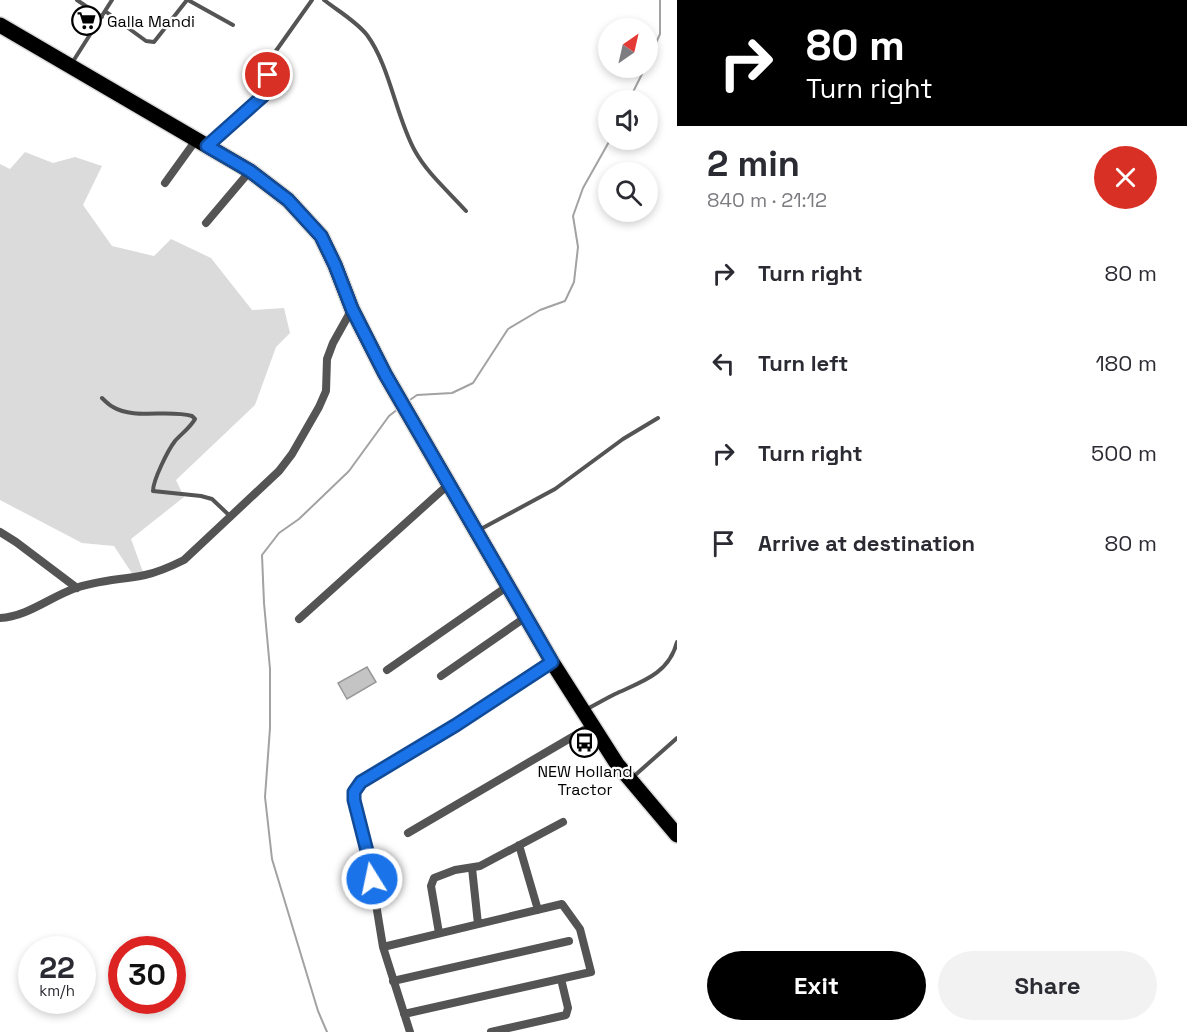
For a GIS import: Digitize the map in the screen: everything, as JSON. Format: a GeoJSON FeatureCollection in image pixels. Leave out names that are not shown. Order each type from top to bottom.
{"type":"FeatureCollection","features":[{"type":"Feature","properties":{"kind":"highway"},"geometry":{"type":"LineString","coordinates":[[0,25],[250,171],[288,200],[321,236],[352,309],[385,374],[552,662],[591,726],[630,780],[677,835]]}},
{"type":"Feature","properties":{"kind":"street"},"geometry":{"type":"LineString","coordinates":[[165,183],[202,143]]}},
{"type":"Feature","properties":{"kind":"street"},"geometry":{"type":"LineString","coordinates":[[206,223],[250,171]]}},
{"type":"Feature","properties":{"kind":"street"},"geometry":{"type":"LineString","coordinates":[[0,618],[8,618],[76,588],[104,580],[145,575],[167,569],[184,560],[279,471],[319,407],[326,391],[327,359],[352,309]]}},
{"type":"Feature","properties":{"kind":"street"},"geometry":{"type":"LineString","coordinates":[[299,619],[449,484]]}},
{"type":"Feature","properties":{"kind":"street"},"geometry":{"type":"LineString","coordinates":[[0,532],[76,588]]}},
{"type":"Feature","properties":{"kind":"street"},"geometry":{"type":"LineString","coordinates":[[387,670],[508,585]]}},
{"type":"Feature","properties":{"kind":"street"},"geometry":{"type":"LineString","coordinates":[[441,676],[526,617]]}},
{"type":"Feature","properties":{"kind":"street"},"geometry":{"type":"LineString","coordinates":[[410,1032],[383,947],[370,866],[354,800],[357,787],[361,782],[456,725],[552,662]]}},
{"type":"Feature","properties":{"kind":"street"},"geometry":{"type":"LineString","coordinates":[[408,833],[591,726]]}},
{"type":"Feature","properties":{"kind":"street"},"geometry":{"type":"LineString","coordinates":[[439,933],[431,881],[455,870],[472,868],[563,822]]}},
{"type":"Feature","properties":{"kind":"street"},"geometry":{"type":"LineString","coordinates":[[519,846],[538,910]]}},
{"type":"Feature","properties":{"kind":"street"},"geometry":{"type":"LineString","coordinates":[[472,868],[478,924]]}},
{"type":"Feature","properties":{"kind":"street"},"geometry":{"type":"LineString","coordinates":[[383,947],[562,904],[580,929],[591,972],[404,1014]]}},
{"type":"Feature","properties":{"kind":"street"},"geometry":{"type":"LineString","coordinates":[[393,981],[569,941]]}},
{"type":"Feature","properties":{"kind":"street"},"geometry":{"type":"LineString","coordinates":[[491,1032],[566,1015],[568,1008],[561,979]]}},
{"type":"Feature","properties":{"kind":"lane"},"geometry":{"type":"LineString","coordinates":[[77,0],[102,17]]}},
{"type":"Feature","properties":{"kind":"lane"},"geometry":{"type":"LineString","coordinates":[[70,66],[112,0]]}},
{"type":"Feature","properties":{"kind":"lane"},"geometry":{"type":"LineString","coordinates":[[105,11],[146,40],[154,42],[188,0],[233,25]]}},
{"type":"Feature","properties":{"kind":"lane"},"geometry":{"type":"LineString","coordinates":[[202,143],[263,96],[268,86],[273,55],[312,0]]}},
{"type":"Feature","properties":{"kind":"lane"},"geometry":{"type":"LineString","coordinates":[[324,0],[367,35],[377,53],[414,150],[425,166],[466,211]]}},
{"type":"Feature","properties":{"kind":"lane"},"geometry":{"type":"LineString","coordinates":[[102,398],[112,407],[126,412],[183,414],[195,419],[173,443],[153,491],[201,495],[212,499],[232,517]]}},
{"type":"Feature","properties":{"kind":"lane"},"geometry":{"type":"LineString","coordinates":[[476,532],[555,489],[658,418]]}},
{"type":"Feature","properties":{"kind":"lane"},"geometry":{"type":"LineString","coordinates":[[582,711],[648,680],[669,660],[677,642]]}},
{"type":"Feature","properties":{"kind":"lane"},"geometry":{"type":"LineString","coordinates":[[630,780],[677,738]]}},
{"type":"Feature","properties":{"kind":"shaded area"},"geometry":{"type":"Polygon","coordinates":[[[25,152],[53,163],[75,157],[102,166],[83,205],[112,246],[154,256],[171,239],[211,258],[252,310],[284,308],[290,333],[276,347],[255,405],[176,480],[184,497],[131,539],[143,572],[133,575],[114,546],[82,543],[0,500],[0,164],[10,169],[25,152]]]}},
{"type":"Feature","properties":{"kind":"building"},"geometry":{"type":"Polygon","coordinates":[[[367,667],[376,682],[347,699],[338,683],[367,667]]]}},
{"type":"Feature","properties":{"kind":"waterway"},"geometry":{"type":"LineString","coordinates":[[658,38],[660,0]]}},
{"type":"Feature","properties":{"kind":"waterway"},"geometry":{"type":"LineString","coordinates":[[634,90],[640,78]]}},
{"type":"Feature","properties":{"kind":"waterway"},"geometry":{"type":"LineString","coordinates":[[407,402],[417,395],[452,393],[473,383],[508,329],[540,310],[565,301],[574,282],[578,247],[573,216],[583,188],[604,150]]}},
{"type":"Feature","properties":{"kind":"waterway"},"geometry":{"type":"LineString","coordinates":[[327,1032],[318,1011],[272,859],[265,797],[270,728],[270,669],[262,555],[279,533],[299,519],[349,471],[389,416],[398,409]]}},
{"type":"Feature","properties":{"kind":"place","name":"Galla Mandi"},"geometry":{"type":"Point","coordinates":[86,21]}},
{"type":"Feature","properties":{"kind":"place","name":"NEW Holland Tractor"},"geometry":{"type":"Point","coordinates":[585,743]}},
{"type":"Feature","properties":{"kind":"route"},"geometry":{"type":"LineString","coordinates":[[268,75],[268,86],[263,96],[207,146],[250,171],[288,200],[321,236],[352,309],[385,374],[552,662],[456,725],[361,782],[354,792],[354,800],[372,879]]}}]}
